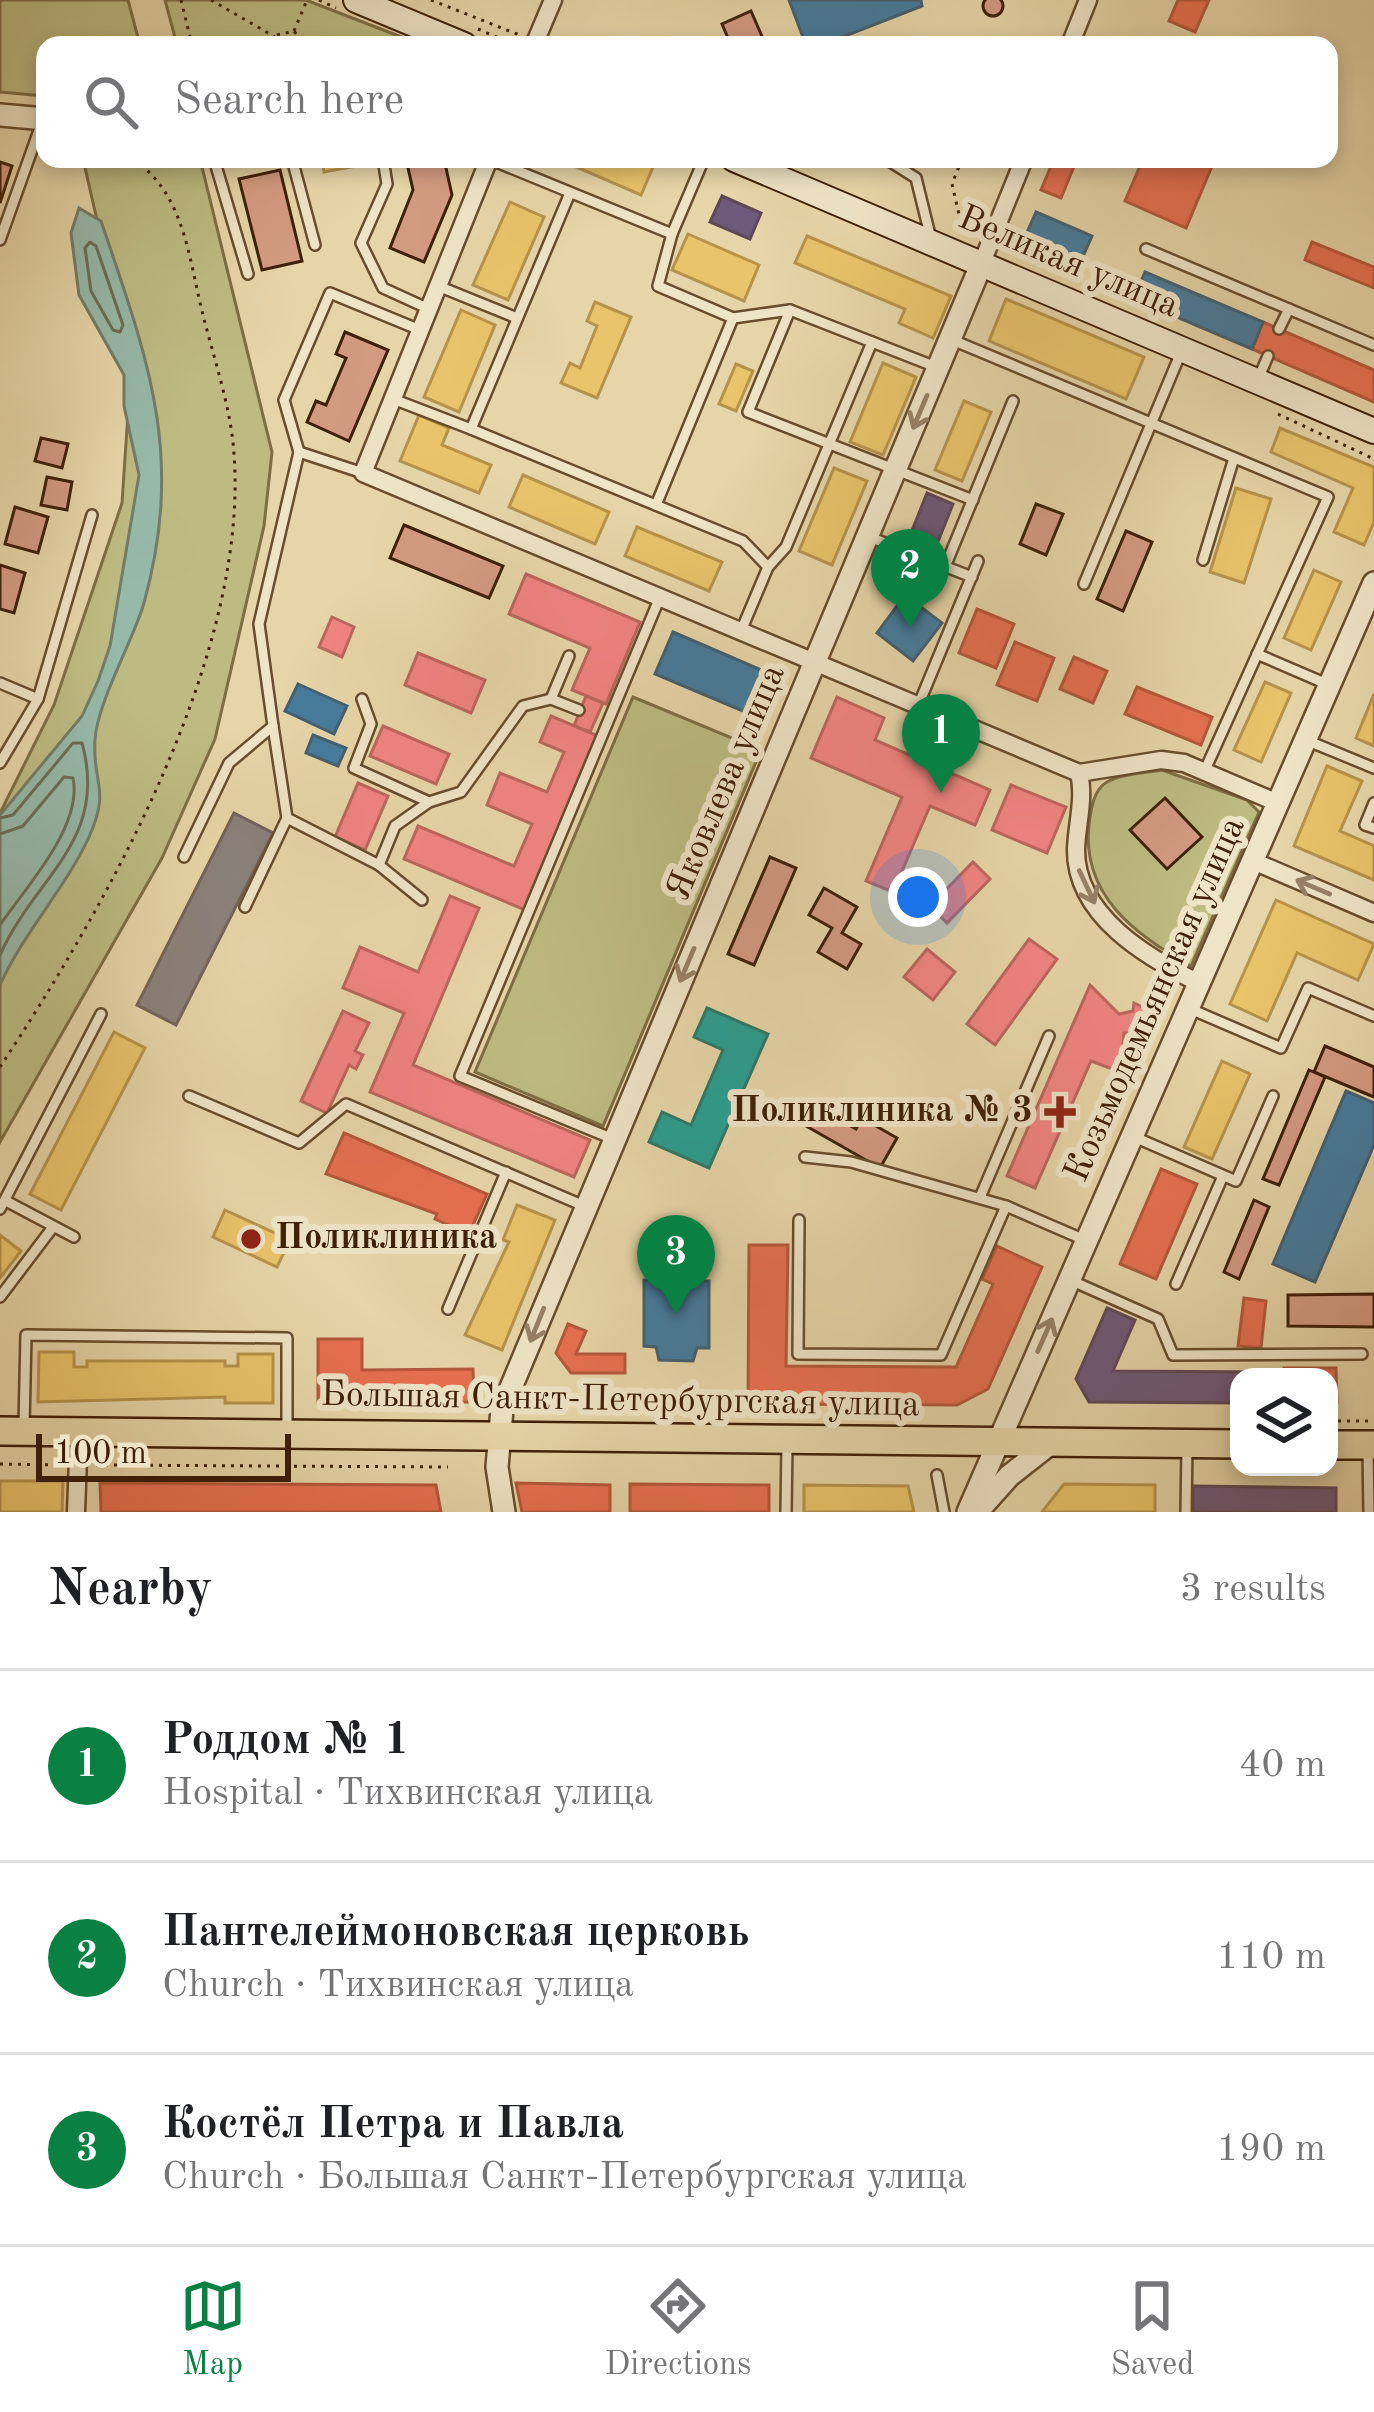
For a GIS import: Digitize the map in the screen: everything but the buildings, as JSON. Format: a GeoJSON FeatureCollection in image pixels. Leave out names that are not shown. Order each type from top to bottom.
{"type":"FeatureCollection","features":[{"type":"Feature","properties":{"kind":"main road"},"geometry":{"type":"LineString","coordinates":[[356,0],[442,36]]}},
{"type":"Feature","properties":{"kind":"main road","name":"Великая улица"},"geometry":{"type":"LineString","coordinates":[[755,168],[1374,431]]}},
{"type":"Feature","properties":{"kind":"main road","name":"Большая Санкт-Петербургская улица"},"geometry":{"type":"LineString","coordinates":[[12,1431],[1230,1444]]}},
{"type":"Feature","properties":{"kind":"main road"},"geometry":{"type":"LineString","coordinates":[[1338,1443],[1372,1437]]}},
{"type":"Feature","properties":{"kind":"street"},"geometry":{"type":"LineString","coordinates":[[538,36],[553,0]]}},
{"type":"Feature","properties":{"kind":"street"},"geometry":{"type":"LineString","coordinates":[[1074,36],[1088,0]]}},
{"type":"Feature","properties":{"kind":"street"},"geometry":{"type":"LineString","coordinates":[[0,115],[36,118]]}},
{"type":"Feature","properties":{"kind":"street"},"geometry":{"type":"LineString","coordinates":[[485,168],[363,473],[1079,773],[1161,760],[1205,770],[1278,803]]}},
{"type":"Feature","properties":{"kind":"street","name":"Яковлева улица"},"geometry":{"type":"LineString","coordinates":[[497,1435],[502,1409],[1020,168]]}},
{"type":"Feature","properties":{"kind":"street","name":"Козьмодемьянская улица"},"geometry":{"type":"LineString","coordinates":[[973,1512],[998,1442],[1374,585]]}},
{"type":"Feature","properties":{"kind":"street"},"geometry":{"type":"LineString","coordinates":[[1079,773],[1082,794],[1076,854],[1094,902],[1129,941],[1199,983]]}},
{"type":"Feature","properties":{"kind":"street"},"geometry":{"type":"LineString","coordinates":[[1252,861],[1374,913]]}},
{"type":"Feature","properties":{"kind":"street"},"geometry":{"type":"LineString","coordinates":[[76,1512],[79,1432]]}},
{"type":"Feature","properties":{"kind":"street"},"geometry":{"type":"LineString","coordinates":[[497,1435],[504,1512]]}},
{"type":"Feature","properties":{"kind":"street"},"geometry":{"type":"LineString","coordinates":[[973,1512],[1051,1443]]}},
{"type":"Feature","properties":{"kind":"lane"},"geometry":{"type":"LineString","coordinates":[[0,240],[36,141]]}},
{"type":"Feature","properties":{"kind":"lane"},"geometry":{"type":"LineString","coordinates":[[217,168],[248,274]]}},
{"type":"Feature","properties":{"kind":"lane"},"geometry":{"type":"LineString","coordinates":[[294,168],[315,245]]}},
{"type":"Feature","properties":{"kind":"lane"},"geometry":{"type":"LineString","coordinates":[[384,168],[387,184],[361,243],[383,288],[429,309]]}},
{"type":"Feature","properties":{"kind":"lane"},"geometry":{"type":"LineString","coordinates":[[510,168],[672,234]]}},
{"type":"Feature","properties":{"kind":"lane"},"geometry":{"type":"LineString","coordinates":[[700,168],[672,234],[658,286],[733,318],[790,310],[938,368]]}},
{"type":"Feature","properties":{"kind":"lane"},"geometry":{"type":"LineString","coordinates":[[900,168],[916,178],[944,249]]}},
{"type":"Feature","properties":{"kind":"lane"},"geometry":{"type":"LineString","coordinates":[[471,428],[570,193]]}},
{"type":"Feature","properties":{"kind":"lane"},"geometry":{"type":"LineString","coordinates":[[1146,249],[1374,345]]}},
{"type":"Feature","properties":{"kind":"lane"},"geometry":{"type":"LineString","coordinates":[[438,286],[517,318]]}},
{"type":"Feature","properties":{"kind":"lane"},"geometry":{"type":"LineString","coordinates":[[245,907],[287,818],[259,623],[299,452],[284,400],[330,292],[420,330]]}},
{"type":"Feature","properties":{"kind":"lane"},"geometry":{"type":"LineString","coordinates":[[1280,329],[1288,309]]}},
{"type":"Feature","properties":{"kind":"lane"},"geometry":{"type":"LineString","coordinates":[[790,310],[748,412],[973,500]]}},
{"type":"Feature","properties":{"kind":"lane"},"geometry":{"type":"LineString","coordinates":[[656,505],[733,318]]}},
{"type":"Feature","properties":{"kind":"lane"},"geometry":{"type":"LineString","coordinates":[[950,338],[1328,497],[1205,770]]}},
{"type":"Feature","properties":{"kind":"lane"},"geometry":{"type":"LineString","coordinates":[[741,631],[768,567],[786,547],[872,342]]}},
{"type":"Feature","properties":{"kind":"lane"},"geometry":{"type":"LineString","coordinates":[[1084,584],[1182,350]]}},
{"type":"Feature","properties":{"kind":"lane"},"geometry":{"type":"LineString","coordinates":[[1257,382],[1268,356]]}},
{"type":"Feature","properties":{"kind":"lane"},"geometry":{"type":"LineString","coordinates":[[393,399],[743,541],[768,567]]}},
{"type":"Feature","properties":{"kind":"lane"},"geometry":{"type":"LineString","coordinates":[[945,567],[1013,401]]}},
{"type":"Feature","properties":{"kind":"lane"},"geometry":{"type":"LineString","coordinates":[[299,452],[363,473]]}},
{"type":"Feature","properties":{"kind":"lane"},"geometry":{"type":"LineString","coordinates":[[1203,560],[1234,458]]}},
{"type":"Feature","properties":{"kind":"lane"},"geometry":{"type":"LineString","coordinates":[[0,763],[38,699],[92,515]]}},
{"type":"Feature","properties":{"kind":"lane"},"geometry":{"type":"LineString","coordinates":[[867,536],[972,577]]}},
{"type":"Feature","properties":{"kind":"lane"},"geometry":{"type":"LineString","coordinates":[[918,706],[978,561]]}},
{"type":"Feature","properties":{"kind":"lane"},"geometry":{"type":"LineString","coordinates":[[614,1139],[460,1076],[602,720],[660,597]]}},
{"type":"Feature","properties":{"kind":"lane"},"geometry":{"type":"LineString","coordinates":[[1257,654],[1329,685]]}},
{"type":"Feature","properties":{"kind":"lane"},"geometry":{"type":"LineString","coordinates":[[551,699],[568,656]]}},
{"type":"Feature","properties":{"kind":"lane"},"geometry":{"type":"LineString","coordinates":[[0,682],[38,699]]}},
{"type":"Feature","properties":{"kind":"lane"},"geometry":{"type":"LineString","coordinates":[[362,699],[371,724],[355,768],[429,802]]}},
{"type":"Feature","properties":{"kind":"lane"},"geometry":{"type":"LineString","coordinates":[[379,865],[395,826],[429,802],[461,792],[523,706],[551,699],[579,710]]}},
{"type":"Feature","properties":{"kind":"lane"},"geometry":{"type":"LineString","coordinates":[[184,856],[229,764],[273,726]]}},
{"type":"Feature","properties":{"kind":"lane"},"geometry":{"type":"LineString","coordinates":[[1306,740],[1374,768]]}},
{"type":"Feature","properties":{"kind":"lane"},"geometry":{"type":"LineString","coordinates":[[1374,803],[1365,824],[1374,828]]}},
{"type":"Feature","properties":{"kind":"lane"},"geometry":{"type":"LineString","coordinates":[[287,818],[379,865],[422,900]]}},
{"type":"Feature","properties":{"kind":"lane"},"geometry":{"type":"LineString","coordinates":[[1188,1008],[1281,1048],[1308,988],[1374,1016]]}},
{"type":"Feature","properties":{"kind":"lane"},"geometry":{"type":"LineString","coordinates":[[74,1237],[3,1205],[101,1014]]}},
{"type":"Feature","properties":{"kind":"lane"},"geometry":{"type":"LineString","coordinates":[[981,1195],[1049,1036]]}},
{"type":"Feature","properties":{"kind":"lane"},"geometry":{"type":"LineString","coordinates":[[190,1096],[299,1143],[346,1104],[586,1206]]}},
{"type":"Feature","properties":{"kind":"lane"},"geometry":{"type":"LineString","coordinates":[[1132,1136],[1236,1181],[1273,1096]]}},
{"type":"Feature","properties":{"kind":"lane"},"geometry":{"type":"LineString","coordinates":[[806,1157],[851,1162],[981,1195],[1087,1241]]}},
{"type":"Feature","properties":{"kind":"lane"},"geometry":{"type":"LineString","coordinates":[[448,1309],[506,1172]]}},
{"type":"Feature","properties":{"kind":"lane"},"geometry":{"type":"LineString","coordinates":[[1176,1284],[1223,1176]]}},
{"type":"Feature","properties":{"kind":"lane"},"geometry":{"type":"LineString","coordinates":[[799,1220],[798,1354],[941,1355],[1006,1206]]}},
{"type":"Feature","properties":{"kind":"lane"},"geometry":{"type":"LineString","coordinates":[[0,1297],[53,1227]]}},
{"type":"Feature","properties":{"kind":"lane"},"geometry":{"type":"LineString","coordinates":[[1070,1280],[1158,1319],[1173,1355],[1362,1354]]}},
{"type":"Feature","properties":{"kind":"lane"},"geometry":{"type":"LineString","coordinates":[[12,1431],[26,1335],[286,1338],[287,1433]]}},
{"type":"Feature","properties":{"kind":"lane"},"geometry":{"type":"LineString","coordinates":[[1369,1512],[1372,1437]]}},
{"type":"Feature","properties":{"kind":"lane"},"geometry":{"type":"LineString","coordinates":[[786,1512],[787,1440]]}},
{"type":"Feature","properties":{"kind":"lane"},"geometry":{"type":"LineString","coordinates":[[1186,1512],[1187,1444]]}},
{"type":"Feature","properties":{"kind":"lane"},"geometry":{"type":"LineString","coordinates":[[937,1474],[944,1512]]}},
{"type":"Feature","properties":{"kind":"path"},"geometry":{"type":"LineString","coordinates":[[181,0],[190,36]]}},
{"type":"Feature","properties":{"kind":"path"},"geometry":{"type":"LineString","coordinates":[[212,0],[273,36]]}},
{"type":"Feature","properties":{"kind":"path"},"geometry":{"type":"LineString","coordinates":[[278,36],[294,31],[307,0]]}},
{"type":"Feature","properties":{"kind":"path"},"geometry":{"type":"LineString","coordinates":[[431,0],[518,36]]}},
{"type":"Feature","properties":{"kind":"path"},"geometry":{"type":"LineString","coordinates":[[294,31],[298,36]]}},
{"type":"Feature","properties":{"kind":"path"},"geometry":{"type":"LineString","coordinates":[[0,1067],[95,913],[167,768],[229,572],[235,452],[173,199],[159,177],[146,168]]}},
{"type":"Feature","properties":{"kind":"path"},"geometry":{"type":"LineString","coordinates":[[944,249],[964,232],[952,184],[958,168]]}},
{"type":"Feature","properties":{"kind":"path"},"geometry":{"type":"LineString","coordinates":[[1338,1424],[1372,1437]]}},
{"type":"Feature","properties":{"kind":"path"},"geometry":{"type":"LineString","coordinates":[[0,1464],[448,1467]]}},
{"type":"Feature","properties":{"kind":"shaded area"},"geometry":{"type":"Polygon","coordinates":[[[0,0],[128,0],[138,36],[36,36],[36,95],[0,92],[0,0]]]}},
{"type":"Feature","properties":{"kind":"shaded area"},"geometry":{"type":"Polygon","coordinates":[[[165,0],[306,0],[399,36],[175,36],[165,0]]]}},
{"type":"Feature","properties":{"kind":"shaded area"},"geometry":{"type":"Polygon","coordinates":[[[85,168],[202,168],[272,452],[264,526],[215,739],[162,858],[0,1142],[0,813],[54,705],[122,503],[131,368],[85,168]]]}},
{"type":"Feature","properties":{"kind":"shaded area"},"geometry":{"type":"Polygon","coordinates":[[[633,697],[761,750],[603,1126],[475,1072],[633,697]]]}},
{"type":"Feature","properties":{"kind":"shaded area"},"geometry":{"type":"Polygon","coordinates":[[[1162,770],[1247,800],[1259,812],[1191,966],[1150,941],[1116,910],[1094,872],[1089,849],[1092,807],[1102,786],[1119,777],[1162,770]]]}},
{"type":"Feature","properties":{"kind":"water"},"geometry":{"type":"Polygon","coordinates":[[[79,208],[101,221],[156,408],[161,500],[156,550],[144,603],[97,725],[100,796],[95,821],[79,856],[0,985],[0,815],[82,716],[98,681],[110,646],[139,475],[124,406],[124,375],[79,295],[71,233],[79,208]]]}},
{"type":"Feature","properties":{"kind":"place","name":"Пантелеймоновская церковь"},"geometry":{"type":"Point","coordinates":[910,628]}},
{"type":"Feature","properties":{"kind":"place","name":"Роддом № 1"},"geometry":{"type":"Point","coordinates":[941,793]}},
{"type":"Feature","properties":{"kind":"place","name":"Поликлиника № 3"},"geometry":{"type":"Point","coordinates":[1060,1112]}},
{"type":"Feature","properties":{"kind":"place","name":"Поликлиника"},"geometry":{"type":"Point","coordinates":[251,1239]}},
{"type":"Feature","properties":{"kind":"place","name":"Костёл Петра и Павла"},"geometry":{"type":"Point","coordinates":[676,1314]}}]}
